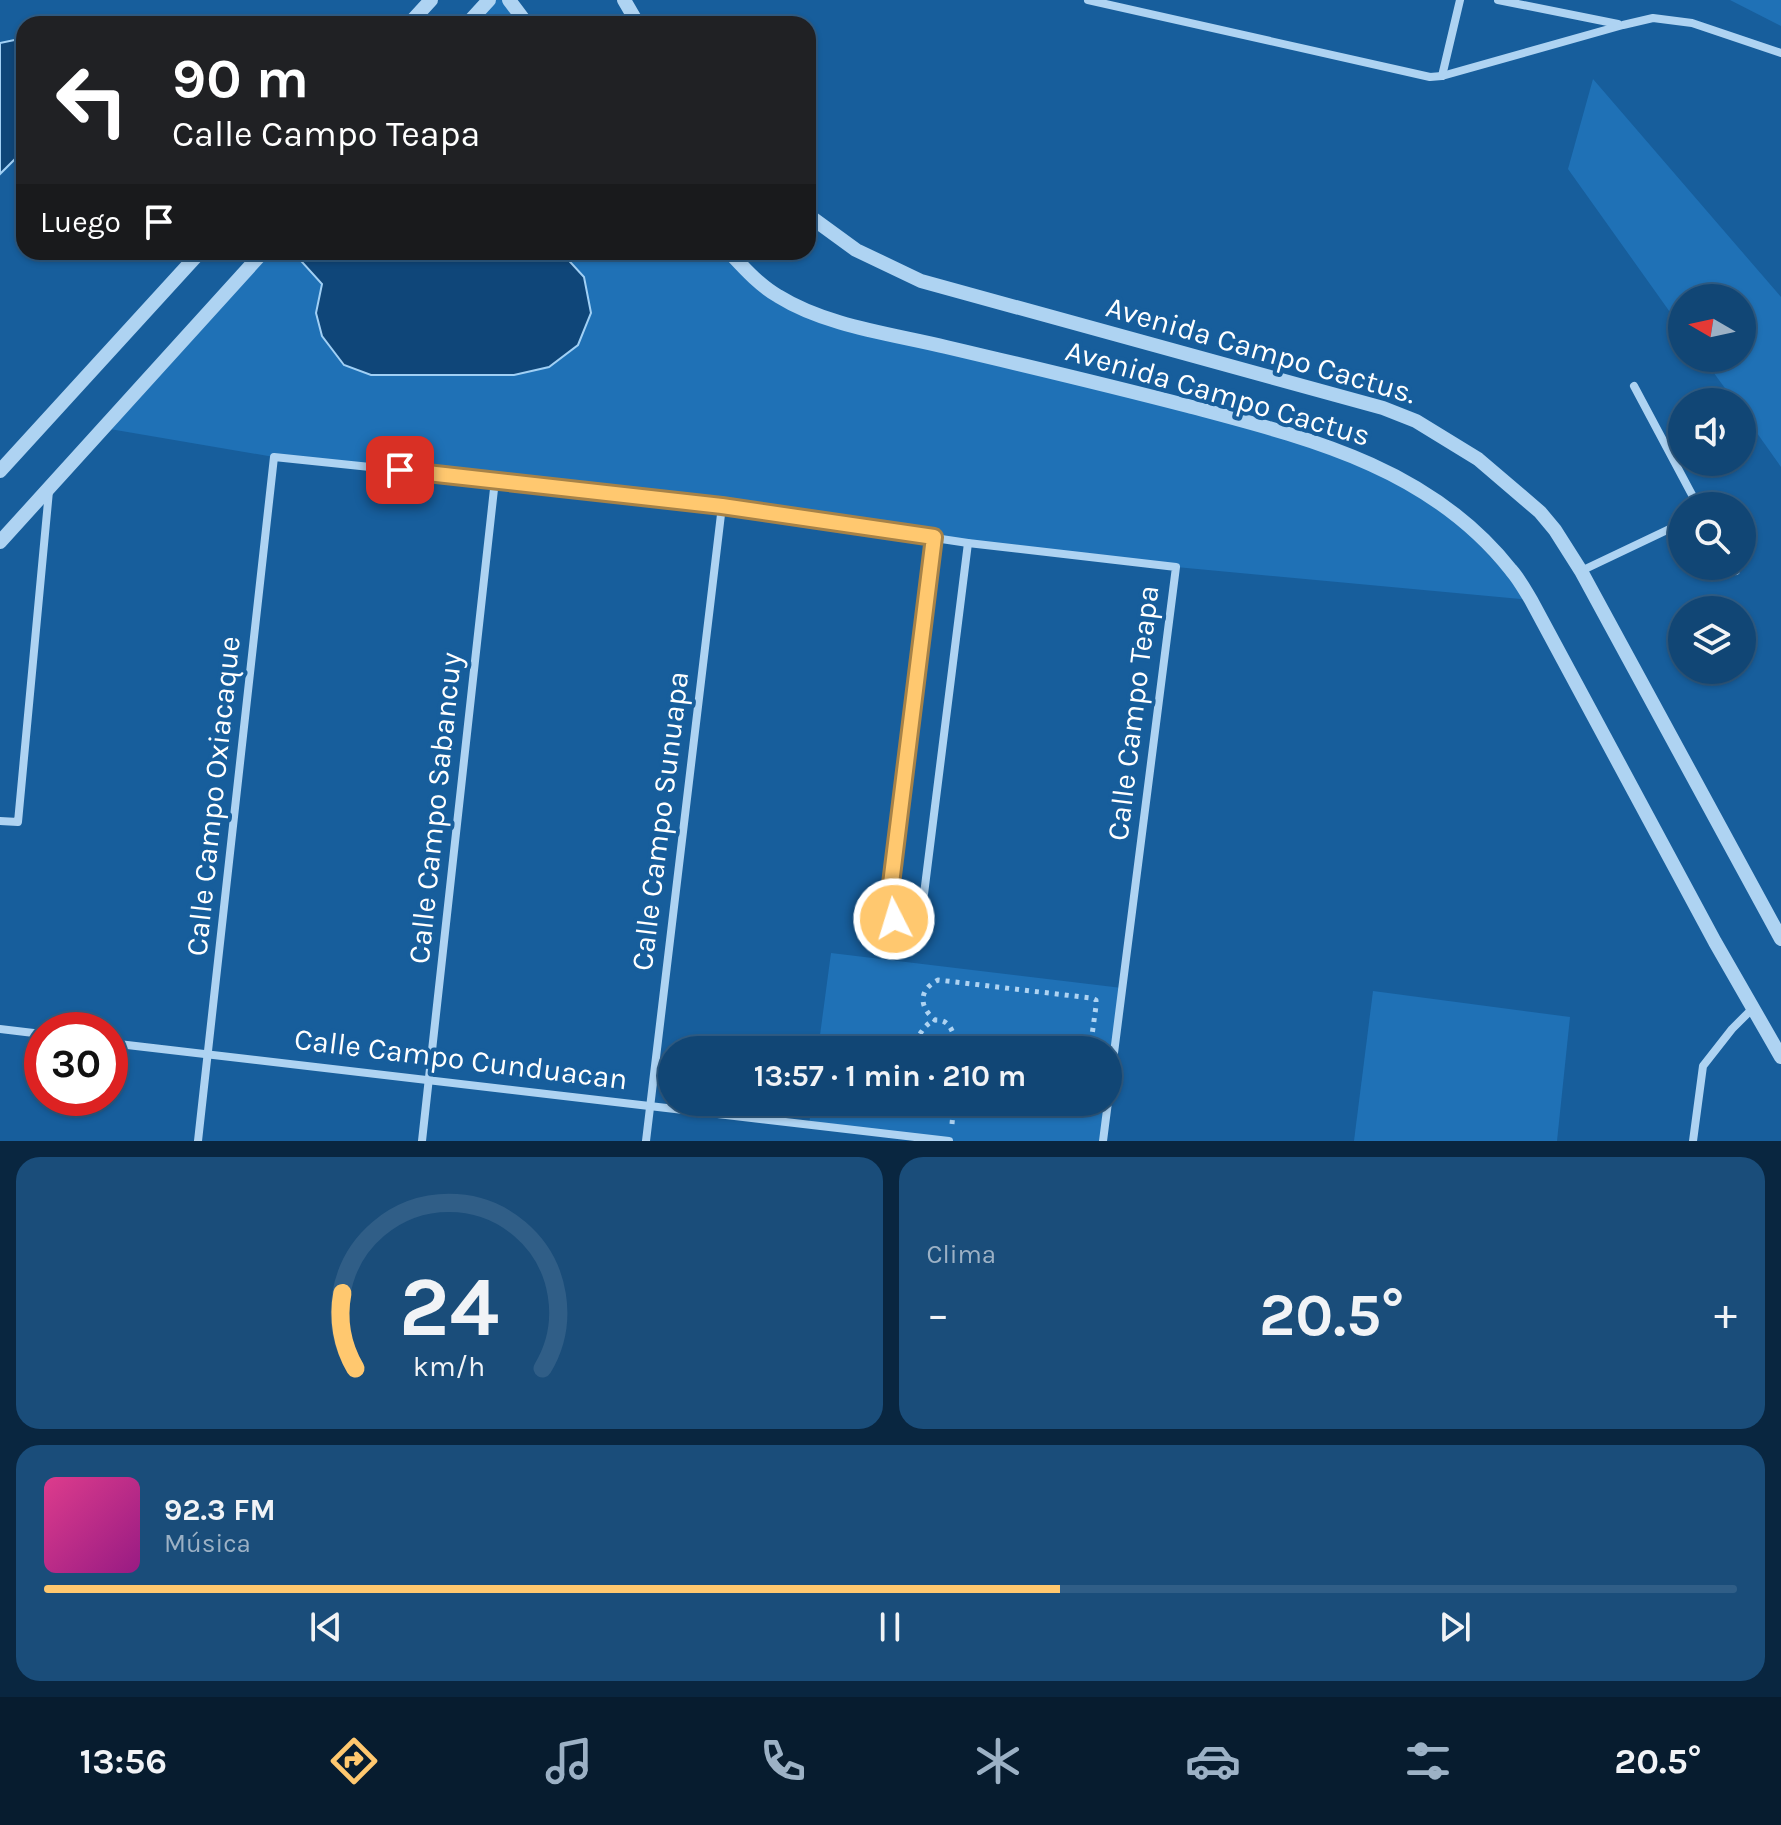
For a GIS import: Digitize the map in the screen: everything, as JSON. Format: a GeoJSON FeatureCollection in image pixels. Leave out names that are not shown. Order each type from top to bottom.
{"type":"FeatureCollection","features":[{"type":"Feature","properties":{"kind":"street"},"geometry":{"type":"LineString","coordinates":[[416,16],[431,0]]}},
{"type":"Feature","properties":{"kind":"street"},"geometry":{"type":"LineString","coordinates":[[474,16],[489,0]]}},
{"type":"Feature","properties":{"kind":"street"},"geometry":{"type":"LineString","coordinates":[[1088,0],[1430,77],[1653,18],[1692,23],[1781,53]]}},
{"type":"Feature","properties":{"kind":"street"},"geometry":{"type":"LineString","coordinates":[[1442,76],[1460,0]]}},
{"type":"Feature","properties":{"kind":"street"},"geometry":{"type":"LineString","coordinates":[[1498,0],[1623,25]]}},
{"type":"Feature","properties":{"kind":"street","name":"Avenida Campo Cactus."},"geometry":{"type":"LineString","coordinates":[[816,221],[856,250],[921,281],[1348,397],[1416,421],[1478,459],[1540,512],[1581,571],[1781,939]]}},
{"type":"Feature","properties":{"kind":"street"},"geometry":{"type":"LineString","coordinates":[[0,471],[193,260]]}},
{"type":"Feature","properties":{"kind":"street"},"geometry":{"type":"LineString","coordinates":[[0,542],[256,260]]}},
{"type":"Feature","properties":{"kind":"street","name":"Avenida Campo Cactus"},"geometry":{"type":"LineString","coordinates":[[737,260],[763,286],[811,313],[1101,384],[1304,438],[1379,467],[1412,484],[1467,523],[1512,571],[1531,600],[1715,942],[1781,1057]]}},
{"type":"Feature","properties":{"kind":"street"},"geometry":{"type":"LineString","coordinates":[[1634,386],[1691,492]]}},
{"type":"Feature","properties":{"kind":"street","name":"Calle Campo Teapa"},"geometry":{"type":"LineString","coordinates":[[274,457],[722,506],[968,543],[1176,567],[1116,1036]]}},
{"type":"Feature","properties":{"kind":"street","name":"Calle Campo Oxiacaque"},"geometry":{"type":"LineString","coordinates":[[198,1141],[274,457]]}},
{"type":"Feature","properties":{"kind":"street","name":"Calle Campo Sabancuy"},"geometry":{"type":"LineString","coordinates":[[422,1141],[495,480]]}},
{"type":"Feature","properties":{"kind":"street"},"geometry":{"type":"LineString","coordinates":[[0,821],[18,822],[50,488]]}},
{"type":"Feature","properties":{"kind":"street","name":"Calle Campo Sunuapa"},"geometry":{"type":"LineString","coordinates":[[646,1141],[722,506]]}},
{"type":"Feature","properties":{"kind":"street"},"geometry":{"type":"LineString","coordinates":[[1581,571],[1668,530]]}},
{"type":"Feature","properties":{"kind":"street"},"geometry":{"type":"LineString","coordinates":[[934,537],[888,908],[894,919],[918,917],[922,910],[968,543]]}},
{"type":"Feature","properties":{"kind":"street"},"geometry":{"type":"LineString","coordinates":[[1693,1141],[1703,1066],[1753,1008]]}},
{"type":"Feature","properties":{"kind":"street"},"geometry":{"type":"LineString","coordinates":[[0,1029],[24,1032]]}},
{"type":"Feature","properties":{"kind":"street","name":"Calle Campo Cunduacan"},"geometry":{"type":"LineString","coordinates":[[128,1045],[650,1105],[871,1137],[949,1141]]}},
{"type":"Feature","properties":{"kind":"street","name":"Calle Campo Teapa"},"geometry":{"type":"LineString","coordinates":[[1103,1141],[1106,1116]]}},
{"type":"Feature","properties":{"kind":"path"},"geometry":{"type":"LineString","coordinates":[[935,1020],[922,1003],[931,983],[938,980],[1091,998],[1096,1000],[1092,1036]]}},
{"type":"Feature","properties":{"kind":"path"},"geometry":{"type":"LineString","coordinates":[[920,1036],[925,1025],[940,1019],[952,1029],[954,1036]]}},
{"type":"Feature","properties":{"kind":"shaded area"},"geometry":{"type":"Polygon","coordinates":[[[488,0],[511,0],[525,16],[474,16],[488,0]]]}},
{"type":"Feature","properties":{"kind":"shaded area"},"geometry":{"type":"Polygon","coordinates":[[[1730,0],[1781,0],[1781,26],[1730,0]]]}},
{"type":"Feature","properties":{"kind":"shaded area"},"geometry":{"type":"Polygon","coordinates":[[[16,40],[16,158],[0,174],[0,43],[16,40]]]}},
{"type":"Feature","properties":{"kind":"shaded area"},"geometry":{"type":"Polygon","coordinates":[[[1593,79],[1781,297],[1781,467],[1756,432],[1756,388],[1725,388],[1713,372],[1756,372],[1756,284],[1668,284],[1668,309],[1568,169],[1593,79]]]}},
{"type":"Feature","properties":{"kind":"shaded area"},"geometry":{"type":"Polygon","coordinates":[[[255,260],[740,260],[811,313],[1304,438],[1440,503],[1531,600],[1176,567],[968,543],[722,506],[274,457],[104,428],[255,260]]]}},
{"type":"Feature","properties":{"kind":"shaded area"},"geometry":{"type":"Polygon","coordinates":[[[300,260],[568,260],[584,277],[591,313],[578,345],[549,367],[514,375],[371,375],[344,365],[322,336],[316,313],[322,284],[300,260]]]}},
{"type":"Feature","properties":{"kind":"shaded area"},"geometry":{"type":"Polygon","coordinates":[[[831,953],[1122,988],[1116,1036],[820,1036],[831,953]]]}},
{"type":"Feature","properties":{"kind":"shaded area"},"geometry":{"type":"Polygon","coordinates":[[[1373,991],[1570,1017],[1557,1141],[1354,1141],[1373,991]]]}},
{"type":"Feature","properties":{"kind":"shaded area"},"geometry":{"type":"Polygon","coordinates":[[[810,1116],[1106,1116],[1103,1141],[949,1141],[809,1125],[810,1116]]]}},
{"type":"Feature","properties":{"kind":"route"},"geometry":{"type":"LineString","coordinates":[[400,470],[722,506],[934,537],[888,908],[894,919]]}}]}
